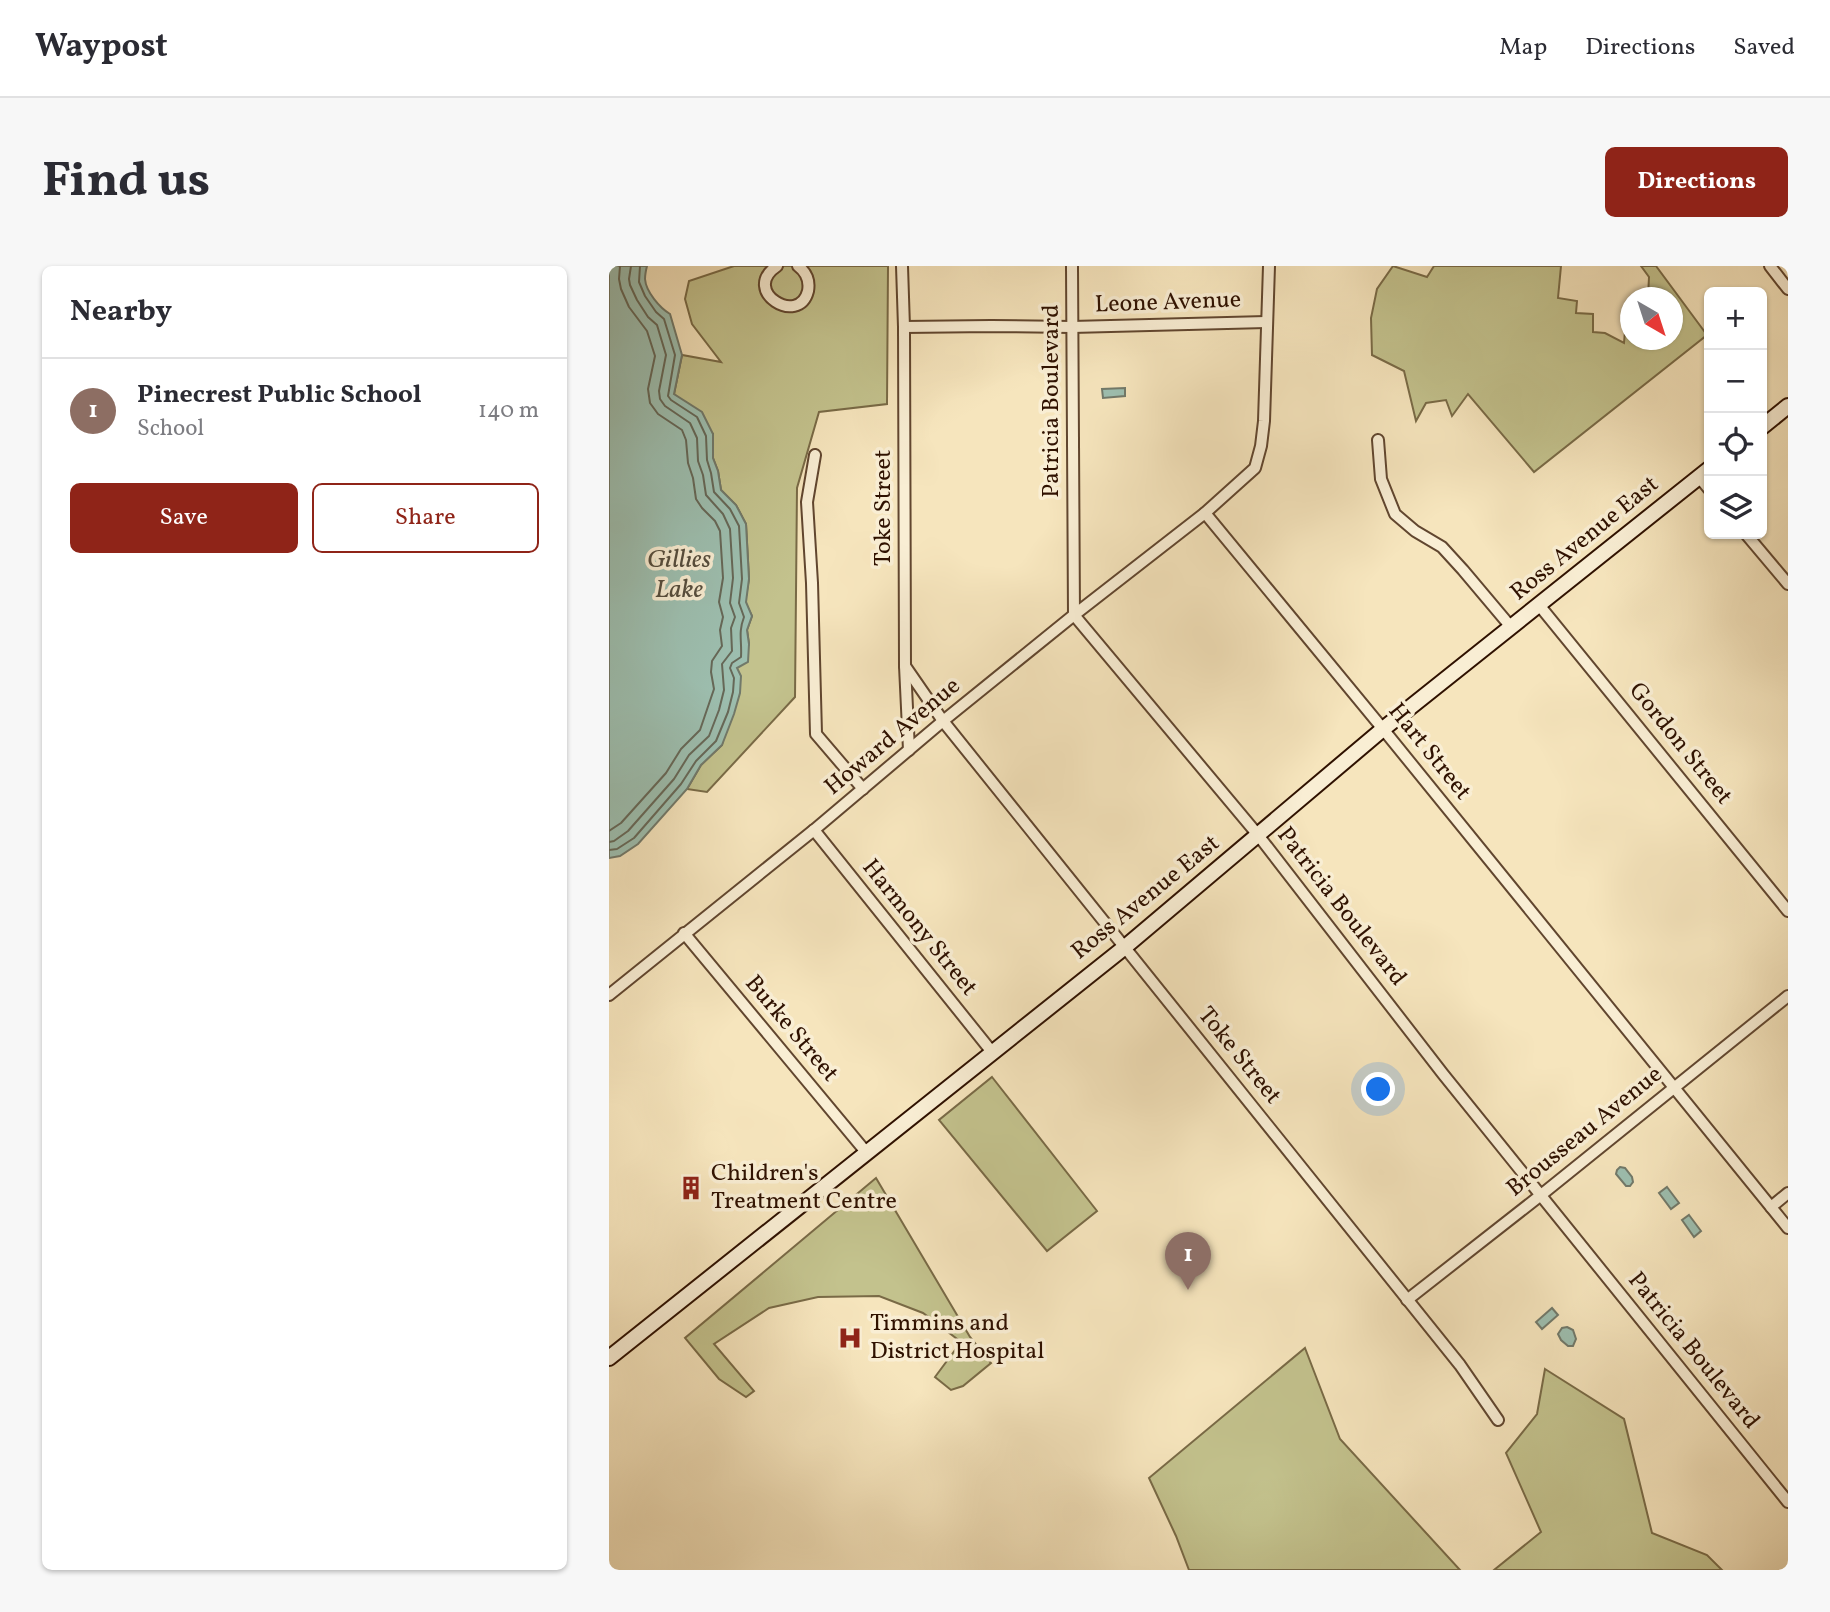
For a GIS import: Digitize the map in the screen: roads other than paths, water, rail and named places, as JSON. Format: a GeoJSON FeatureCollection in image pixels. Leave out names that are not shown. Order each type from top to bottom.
{"type":"FeatureCollection","features":[{"type":"Feature","properties":{"kind":"main road"},"geometry":{"type":"LineString","coordinates":[[1767,423],[1788,406]]}},
{"type":"Feature","properties":{"kind":"main road","name":"Ross Avenue East"},"geometry":{"type":"LineString","coordinates":[[609,1358],[1125,947],[1384,729],[1704,473]]}},
{"type":"Feature","properties":{"kind":"street"},"geometry":{"type":"LineString","coordinates":[[776,266],[768,274],[767,293],[775,303],[788,306],[801,301],[808,289],[807,276],[798,266]]}},
{"type":"Feature","properties":{"kind":"street","name":"Toke Street"},"geometry":{"type":"LineString","coordinates":[[902,266],[905,666],[909,750]]}},
{"type":"Feature","properties":{"kind":"street","name":"Patricia Boulevard"},"geometry":{"type":"LineString","coordinates":[[1072,266],[1074,615],[1258,835],[1435,1063],[1788,1502]]}},
{"type":"Feature","properties":{"kind":"street"},"geometry":{"type":"LineString","coordinates":[[1205,513],[1255,468],[1264,421],[1269,270],[1278,266]]}},
{"type":"Feature","properties":{"kind":"street"},"geometry":{"type":"LineString","coordinates":[[1770,266],[1788,289]]}},
{"type":"Feature","properties":{"kind":"street","name":"Leone Avenue"},"geometry":{"type":"LineString","coordinates":[[904,327],[1072,327],[1266,322]]}},
{"type":"Feature","properties":{"kind":"street"},"geometry":{"type":"LineString","coordinates":[[1378,440],[1381,479],[1395,514],[1415,531],[1441,547],[1464,570],[1511,627]]}},
{"type":"Feature","properties":{"kind":"street"},"geometry":{"type":"LineString","coordinates":[[815,454],[807,502],[816,734],[863,789]]}},
{"type":"Feature","properties":{"kind":"street","name":"Howard Avenue"},"geometry":{"type":"LineString","coordinates":[[609,995],[1074,615],[1205,513]]}},
{"type":"Feature","properties":{"kind":"street","name":"Hart Street"},"geometry":{"type":"LineString","coordinates":[[1205,513],[1384,729],[1788,1228]]}},
{"type":"Feature","properties":{"kind":"street"},"geometry":{"type":"LineString","coordinates":[[1750,539],[1788,584]]}},
{"type":"Feature","properties":{"kind":"street","name":"Gordon Street"},"geometry":{"type":"LineString","coordinates":[[1539,604],[1788,911]]}},
{"type":"Feature","properties":{"kind":"street","name":"Toke Street"},"geometry":{"type":"LineString","coordinates":[[905,666],[943,721],[1460,1365],[1498,1420]]}},
{"type":"Feature","properties":{"kind":"street","name":"Harmony Street"},"geometry":{"type":"LineString","coordinates":[[814,830],[992,1052]]}},
{"type":"Feature","properties":{"kind":"street","name":"Burke Street"},"geometry":{"type":"LineString","coordinates":[[684,933],[866,1152]]}},
{"type":"Feature","properties":{"kind":"street","name":"Brousseau Avenue"},"geometry":{"type":"LineString","coordinates":[[1407,1300],[1788,996]]}},
{"type":"Feature","properties":{"kind":"street"},"geometry":{"type":"LineString","coordinates":[[1771,1207],[1788,1193]]}},
{"type":"Feature","properties":{"kind":"water","name":"Gillies Lake"},"geometry":{"type":"Polygon","coordinates":[[[609,266],[647,266],[645,279],[648,289],[658,304],[670,314],[682,355],[674,394],[702,412],[713,434],[713,458],[721,490],[736,505],[746,524],[749,579],[746,602],[752,616],[747,630],[748,662],[737,668],[741,676],[740,693],[722,745],[701,765],[687,789],[638,844],[620,856],[609,858],[609,266]]]}},
{"type":"Feature","properties":{"kind":"water"},"geometry":{"type":"Polygon","coordinates":[[[1125,388],[1125,396],[1103,398],[1102,389],[1125,388]]]}},
{"type":"Feature","properties":{"kind":"water"},"geometry":{"type":"Polygon","coordinates":[[[1620,1167],[1625,1168],[1632,1177],[1630,1186],[1626,1186],[1616,1174],[1620,1167]]]}},
{"type":"Feature","properties":{"kind":"water"},"geometry":{"type":"Polygon","coordinates":[[[1667,1187],[1679,1203],[1671,1209],[1659,1193],[1667,1187]]]}},
{"type":"Feature","properties":{"kind":"water"},"geometry":{"type":"Polygon","coordinates":[[[1689,1215],[1701,1231],[1694,1237],[1682,1220],[1689,1215]]]}},
{"type":"Feature","properties":{"kind":"water"},"geometry":{"type":"Polygon","coordinates":[[[1552,1308],[1558,1315],[1542,1329],[1536,1322],[1552,1308]]]}},
{"type":"Feature","properties":{"kind":"water"},"geometry":{"type":"Polygon","coordinates":[[[1562,1328],[1573,1330],[1576,1339],[1573,1346],[1568,1346],[1558,1334],[1562,1328]]]}},
{"type":"Feature","properties":{"kind":"place","name":"Children's Treatment Centre"},"geometry":{"type":"Point","coordinates":[691,1188]}},
{"type":"Feature","properties":{"kind":"place","name":"Pinecrest Public School"},"geometry":{"type":"Point","coordinates":[1188,1290]}},
{"type":"Feature","properties":{"kind":"place","name":"Timmins and District Hospital"},"geometry":{"type":"Point","coordinates":[850,1338]}}]}
